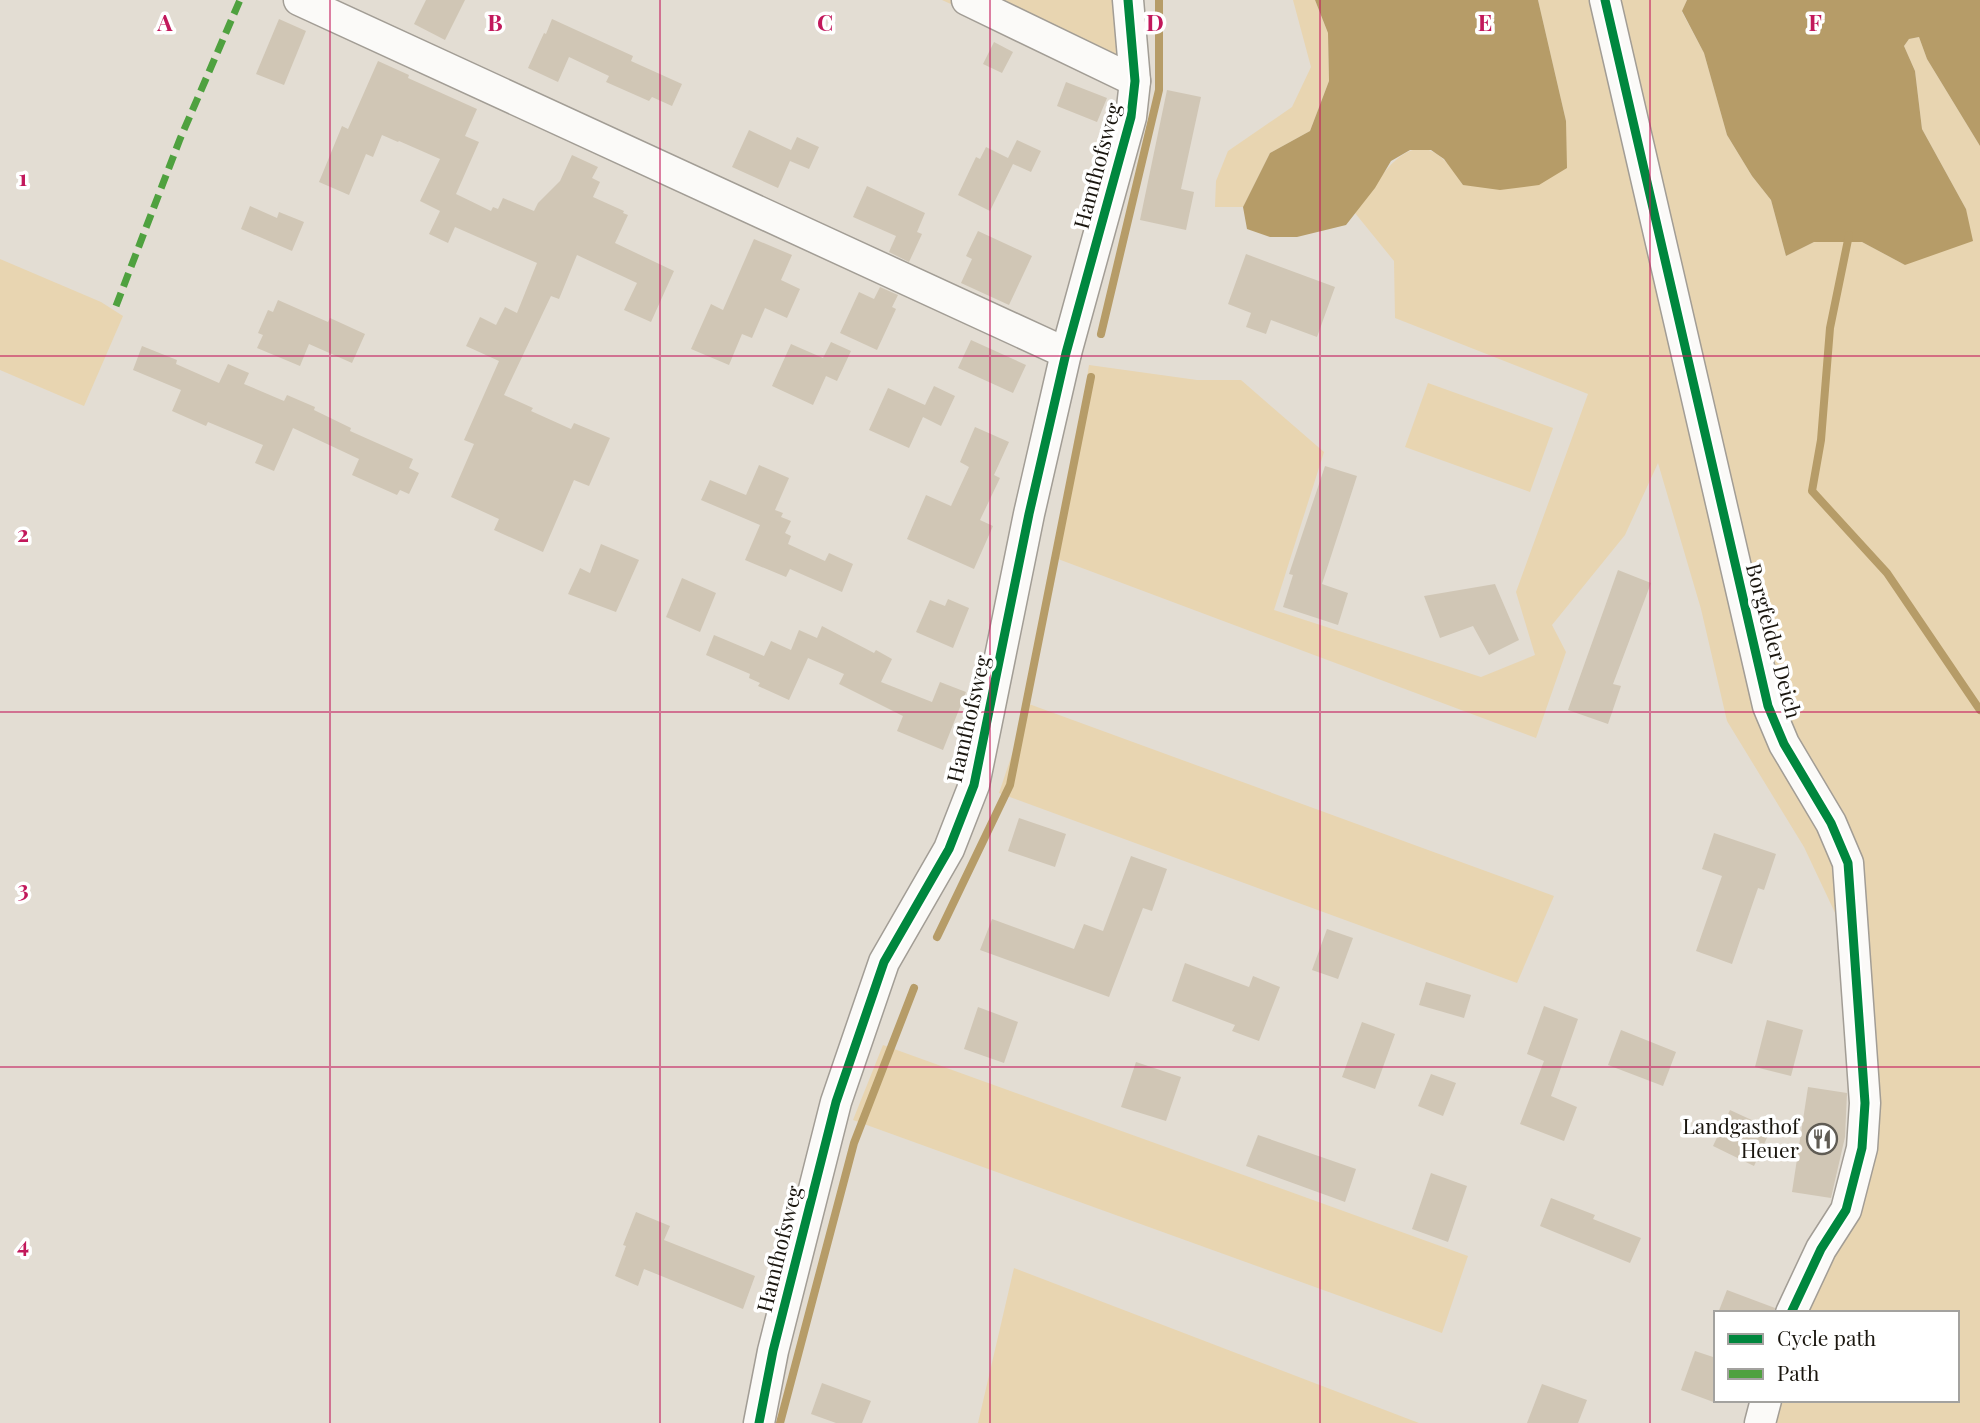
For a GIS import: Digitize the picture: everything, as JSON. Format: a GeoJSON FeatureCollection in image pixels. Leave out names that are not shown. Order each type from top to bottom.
{"type":"FeatureCollection","features":[{"type":"Feature","properties":{"kind":"street"},"geometry":{"type":"LineString","coordinates":[[299,0],[1066,353]]}},
{"type":"Feature","properties":{"kind":"street"},"geometry":{"type":"LineString","coordinates":[[967,0],[1135,81]]}},
{"type":"Feature","properties":{"kind":"street","name":"Hamfhofsweg"},"geometry":{"type":"LineString","coordinates":[[759,1423],[773,1351],[836,1102],[884,962],[948,849],[974,785],[1029,514],[1066,353],[1131,117],[1135,81],[1128,0]]}},
{"type":"Feature","properties":{"kind":"street","name":"Borgfelder Deich"},"geometry":{"type":"LineString","coordinates":[[1605,0],[1768,706],[1784,744],[1831,823],[1848,863],[1865,1102],[1862,1148],[1846,1210],[1821,1249],[1792,1311]]}},
{"type":"Feature","properties":{"kind":"street"},"geometry":{"type":"LineString","coordinates":[[1760,1423],[1765,1402]]}},
{"type":"Feature","properties":{"kind":"shaded area"},"geometry":{"type":"Polygon","coordinates":[[[942,0],[1114,0],[1119,81],[942,0]]]}},
{"type":"Feature","properties":{"kind":"shaded area"},"geometry":{"type":"Polygon","coordinates":[[[1293,0],[1315,0],[1328,33],[1329,81],[1310,131],[1270,153],[1243,207],[1215,207],[1216,181],[1228,151],[1292,107],[1311,67],[1293,0]]]}},
{"type":"Feature","properties":{"kind":"shaded area"},"geometry":{"type":"Polygon","coordinates":[[[1315,0],[1538,0],[1566,121],[1567,168],[1539,185],[1500,190],[1463,185],[1444,159],[1431,150],[1410,150],[1391,161],[1375,188],[1346,225],[1297,237],[1270,237],[1247,229],[1243,207],[1270,153],[1310,131],[1329,81],[1328,33],[1315,0]]]}},
{"type":"Feature","properties":{"kind":"shaded area"},"geometry":{"type":"Polygon","coordinates":[[[1538,0],[1687,0],[1682,12],[1704,53],[1727,135],[1752,176],[1771,200],[1786,256],[1814,242],[1862,242],[1905,265],[1966,209],[1922,129],[1915,71],[1904,46],[1909,39],[1919,37],[1927,59],[1980,146],[1980,1423],[1770,1423],[1777,1402],[1959,1402],[1959,1311],[1805,1311],[1848,1228],[1862,970],[1804,847],[1727,721],[1701,609],[1658,463],[1625,535],[1552,625],[1566,652],[1536,738],[1058,559],[1089,365],[1197,380],[1241,380],[1324,452],[1274,610],[1481,677],[1535,655],[1516,592],[1588,394],[1395,318],[1394,261],[1355,213],[1382,176],[1404,154],[1416,149],[1429,150],[1446,162],[1463,185],[1566,121],[1538,0]]]}},
{"type":"Feature","properties":{"kind":"shaded area"},"geometry":{"type":"Polygon","coordinates":[[[1687,0],[1980,0],[1980,146],[1927,59],[1919,37],[1909,39],[1904,46],[1915,71],[1922,129],[1966,209],[1973,241],[1905,265],[1862,242],[1814,242],[1786,256],[1771,200],[1752,176],[1727,135],[1704,53],[1682,11],[1687,0]]]}},
{"type":"Feature","properties":{"kind":"shaded area"},"geometry":{"type":"Polygon","coordinates":[[[0,259],[101,302],[123,316],[84,406],[0,370],[0,259]]]}},
{"type":"Feature","properties":{"kind":"shaded area"},"geometry":{"type":"Polygon","coordinates":[[[1428,383],[1553,428],[1530,492],[1405,447],[1428,383]]]}},
{"type":"Feature","properties":{"kind":"shaded area"},"geometry":{"type":"Polygon","coordinates":[[[1029,704],[1554,896],[1517,983],[999,793],[1029,704]]]}},
{"type":"Feature","properties":{"kind":"shaded area"},"geometry":{"type":"Polygon","coordinates":[[[883,1045],[1468,1256],[1442,1333],[853,1120],[883,1045]]]}},
{"type":"Feature","properties":{"kind":"shaded area"},"geometry":{"type":"Polygon","coordinates":[[[1014,1268],[1411,1420],[1419,1423],[978,1423],[1014,1268]]]}},
{"type":"Feature","properties":{"kind":"building"},"geometry":{"type":"Polygon","coordinates":[[[426,0],[465,0],[445,40],[414,24],[426,0]]]}},
{"type":"Feature","properties":{"kind":"building"},"geometry":{"type":"Polygon","coordinates":[[[279,19],[306,31],[284,85],[256,74],[279,19]]]}},
{"type":"Feature","properties":{"kind":"building"},"geometry":{"type":"Polygon","coordinates":[[[552,19],[633,56],[631,61],[682,84],[672,106],[652,97],[649,101],[606,82],[609,76],[569,57],[558,82],[528,68],[552,19]]]}},
{"type":"Feature","properties":{"kind":"building"},"geometry":{"type":"Polygon","coordinates":[[[994,42],[1013,52],[1002,73],[983,64],[994,42]]]}},
{"type":"Feature","properties":{"kind":"building"},"geometry":{"type":"Polygon","coordinates":[[[378,61],[409,75],[408,78],[477,109],[465,136],[479,142],[456,194],[491,211],[493,207],[498,209],[503,198],[534,211],[538,203],[560,181],[572,155],[598,167],[592,178],[600,182],[593,197],[628,215],[615,243],[674,271],[651,322],[624,310],[637,283],[577,255],[559,299],[551,296],[504,395],[571,429],[574,423],[610,438],[589,486],[574,480],[543,552],[494,530],[499,519],[451,497],[474,444],[464,440],[499,361],[466,346],[480,317],[496,325],[505,307],[517,313],[537,263],[455,227],[448,243],[429,234],[440,211],[420,201],[440,159],[399,141],[382,135],[373,157],[366,154],[349,195],[319,182],[342,126],[348,129],[378,61]]]}},
{"type":"Feature","properties":{"kind":"building"},"geometry":{"type":"Polygon","coordinates":[[[1066,82],[1107,98],[1097,122],[1057,106],[1066,82]]]}},
{"type":"Feature","properties":{"kind":"building"},"geometry":{"type":"Polygon","coordinates":[[[1167,90],[1201,97],[1181,189],[1194,192],[1186,230],[1140,220],[1167,90]]]}},
{"type":"Feature","properties":{"kind":"building"},"geometry":{"type":"Polygon","coordinates":[[[749,130],[791,150],[797,137],[819,147],[809,169],[790,161],[778,188],[732,167],[749,130]]]}},
{"type":"Feature","properties":{"kind":"building"},"geometry":{"type":"Polygon","coordinates":[[[1017,140],[1041,151],[1031,172],[1013,164],[990,211],[958,195],[976,157],[980,159],[986,147],[1008,158],[1017,140]]]}},
{"type":"Feature","properties":{"kind":"building"},"geometry":{"type":"Polygon","coordinates":[[[867,186],[925,213],[917,232],[922,234],[909,262],[889,252],[896,236],[853,217],[867,186]]]}},
{"type":"Feature","properties":{"kind":"building"},"geometry":{"type":"Polygon","coordinates":[[[250,206],[277,218],[279,212],[304,222],[292,251],[241,229],[250,206]]]}},
{"type":"Feature","properties":{"kind":"building"},"geometry":{"type":"Polygon","coordinates":[[[978,231],[1032,256],[1009,305],[961,283],[972,259],[966,256],[978,231]]]}},
{"type":"Feature","properties":{"kind":"building"},"geometry":{"type":"Polygon","coordinates":[[[754,239],[792,255],[781,280],[800,289],[787,318],[765,308],[752,338],[742,334],[729,365],[691,349],[711,304],[723,310],[754,239]]]}},
{"type":"Feature","properties":{"kind":"building"},"geometry":{"type":"Polygon","coordinates":[[[1246,254],[1335,287],[1317,337],[1271,320],[1266,334],[1246,327],[1251,313],[1228,304],[1246,254]]]}},
{"type":"Feature","properties":{"kind":"building"},"geometry":{"type":"Polygon","coordinates":[[[880,287],[898,295],[892,307],[896,309],[877,350],[840,333],[859,292],[874,299],[880,287]]]}},
{"type":"Feature","properties":{"kind":"building"},"geometry":{"type":"Polygon","coordinates":[[[278,300],[328,322],[330,318],[365,334],[352,363],[309,344],[300,366],[257,348],[263,335],[258,333],[268,310],[273,312],[278,300]]]}},
{"type":"Feature","properties":{"kind":"building"},"geometry":{"type":"Polygon","coordinates":[[[971,340],[1026,365],[1013,393],[958,368],[971,340]]]}},
{"type":"Feature","properties":{"kind":"building"},"geometry":{"type":"Polygon","coordinates":[[[831,342],[851,351],[837,381],[826,376],[813,405],[772,386],[791,344],[823,358],[831,342]]]}},
{"type":"Feature","properties":{"kind":"building"},"geometry":{"type":"Polygon","coordinates":[[[142,346],[177,360],[176,364],[219,383],[228,364],[249,373],[244,384],[284,401],[287,395],[315,407],[314,410],[351,428],[350,431],[413,459],[409,468],[419,473],[409,494],[400,490],[397,495],[352,475],[359,459],[293,428],[274,471],[255,463],[263,445],[208,422],[206,426],[172,411],[181,390],[133,370],[142,346]]]}},
{"type":"Feature","properties":{"kind":"building"},"geometry":{"type":"Polygon","coordinates":[[[934,386],[955,396],[941,426],[923,417],[909,448],[869,430],[888,388],[925,405],[934,386]]]}},
{"type":"Feature","properties":{"kind":"building"},"geometry":{"type":"Polygon","coordinates":[[[975,427],[1009,442],[994,475],[1000,478],[980,520],[993,526],[974,569],[907,539],[926,495],[951,506],[969,467],[960,462],[975,427]]]}},
{"type":"Feature","properties":{"kind":"building"},"geometry":{"type":"Polygon","coordinates":[[[759,465],[789,478],[775,510],[783,513],[781,517],[791,521],[785,533],[791,536],[788,544],[825,561],[829,553],[853,564],[842,592],[790,569],[786,577],[745,560],[760,525],[701,500],[710,480],[746,495],[759,465]]]}},
{"type":"Feature","properties":{"kind":"building"},"geometry":{"type":"Polygon","coordinates":[[[1325,466],[1357,476],[1322,584],[1348,593],[1338,625],[1283,607],[1293,575],[1289,574],[1325,466]]]}},
{"type":"Feature","properties":{"kind":"building"},"geometry":{"type":"Polygon","coordinates":[[[601,544],[639,560],[616,612],[568,594],[580,568],[590,573],[601,544]]]}},
{"type":"Feature","properties":{"kind":"building"},"geometry":{"type":"Polygon","coordinates":[[[1618,570],[1651,583],[1613,684],[1621,686],[1608,724],[1568,710],[1618,570]]]}},
{"type":"Feature","properties":{"kind":"building"},"geometry":{"type":"Polygon","coordinates":[[[682,578],[716,593],[700,632],[666,617],[682,578]]]}},
{"type":"Feature","properties":{"kind":"building"},"geometry":{"type":"Polygon","coordinates":[[[1495,584],[1519,640],[1489,655],[1473,626],[1440,638],[1424,596],[1495,584]]]}},
{"type":"Feature","properties":{"kind":"building"},"geometry":{"type":"Polygon","coordinates":[[[948,599],[969,608],[953,648],[916,632],[930,600],[945,606],[948,599]]]}},
{"type":"Feature","properties":{"kind":"building"},"geometry":{"type":"Polygon","coordinates":[[[822,626],[874,653],[876,650],[892,659],[881,682],[932,702],[940,682],[966,692],[943,750],[897,731],[903,716],[839,684],[844,674],[808,658],[789,700],[758,686],[760,683],[749,678],[750,674],[706,655],[714,635],[764,656],[771,641],[791,650],[799,630],[817,638],[822,626]]]}},
{"type":"Feature","properties":{"kind":"building"},"geometry":{"type":"Polygon","coordinates":[[[1019,818],[1066,834],[1055,867],[1008,851],[1019,818]]]}},
{"type":"Feature","properties":{"kind":"building"},"geometry":{"type":"Polygon","coordinates":[[[1714,833],[1776,854],[1764,890],[1758,888],[1732,964],[1696,951],[1722,876],[1702,869],[1714,833]]]}},
{"type":"Feature","properties":{"kind":"building"},"geometry":{"type":"Polygon","coordinates":[[[1131,856],[1167,869],[1152,911],[1143,908],[1109,997],[980,950],[992,919],[1074,949],[1084,924],[1103,931],[1131,856]]]}},
{"type":"Feature","properties":{"kind":"building"},"geometry":{"type":"Polygon","coordinates":[[[1327,929],[1353,938],[1338,979],[1312,970],[1327,929]]]}},
{"type":"Feature","properties":{"kind":"building"},"geometry":{"type":"Polygon","coordinates":[[[1185,963],[1249,987],[1253,976],[1280,987],[1259,1041],[1232,1031],[1235,1025],[1172,1001],[1185,963]]]}},
{"type":"Feature","properties":{"kind":"building"},"geometry":{"type":"Polygon","coordinates":[[[1426,982],[1471,995],[1464,1018],[1419,1005],[1426,982]]]}},
{"type":"Feature","properties":{"kind":"building"},"geometry":{"type":"Polygon","coordinates":[[[1544,1006],[1578,1019],[1551,1096],[1577,1107],[1564,1141],[1520,1124],[1544,1061],[1527,1054],[1544,1006]]]}},
{"type":"Feature","properties":{"kind":"building"},"geometry":{"type":"Polygon","coordinates":[[[978,1007],[1018,1022],[1004,1063],[964,1049],[978,1007]]]}},
{"type":"Feature","properties":{"kind":"building"},"geometry":{"type":"Polygon","coordinates":[[[1767,1020],[1803,1030],[1791,1076],[1755,1067],[1767,1020]]]}},
{"type":"Feature","properties":{"kind":"building"},"geometry":{"type":"Polygon","coordinates":[[[1362,1022],[1395,1034],[1375,1089],[1342,1077],[1362,1022]]]}},
{"type":"Feature","properties":{"kind":"building"},"geometry":{"type":"Polygon","coordinates":[[[1621,1030],[1676,1052],[1663,1086],[1608,1065],[1621,1030]]]}},
{"type":"Feature","properties":{"kind":"building"},"geometry":{"type":"Polygon","coordinates":[[[1136,1062],[1181,1077],[1166,1121],[1121,1107],[1136,1062]]]}},
{"type":"Feature","properties":{"kind":"building"},"geometry":{"type":"Polygon","coordinates":[[[1431,1074],[1456,1083],[1443,1116],[1418,1106],[1431,1074]]]}},
{"type":"Feature","properties":{"kind":"building"},"geometry":{"type":"Polygon","coordinates":[[[1808,1087],[1847,1093],[1845,1137],[1831,1198],[1792,1192],[1808,1087]]]}},
{"type":"Feature","properties":{"kind":"building"},"geometry":{"type":"Polygon","coordinates":[[[1730,1110],[1771,1129],[1754,1166],[1713,1146],[1730,1110]]]}},
{"type":"Feature","properties":{"kind":"building"},"geometry":{"type":"Polygon","coordinates":[[[1258,1135],[1356,1169],[1345,1202],[1246,1166],[1258,1135]]]}},
{"type":"Feature","properties":{"kind":"building"},"geometry":{"type":"Polygon","coordinates":[[[1431,1173],[1467,1186],[1448,1242],[1412,1229],[1431,1173]]]}},
{"type":"Feature","properties":{"kind":"building"},"geometry":{"type":"Polygon","coordinates":[[[1551,1198],[1595,1215],[1593,1219],[1641,1238],[1630,1263],[1540,1226],[1551,1198]]]}},
{"type":"Feature","properties":{"kind":"building"},"geometry":{"type":"Polygon","coordinates":[[[636,1212],[670,1226],[664,1240],[755,1276],[743,1309],[644,1269],[638,1286],[615,1276],[636,1212]]]}},
{"type":"Feature","properties":{"kind":"building"},"geometry":{"type":"Polygon","coordinates":[[[1727,1290],[1775,1308],[1774,1311],[1719,1311],[1727,1290]]]}},
{"type":"Feature","properties":{"kind":"building"},"geometry":{"type":"Polygon","coordinates":[[[1695,1351],[1714,1357],[1716,1403],[1681,1390],[1695,1351]]]}},
{"type":"Feature","properties":{"kind":"building"},"geometry":{"type":"Polygon","coordinates":[[[822,1383],[871,1401],[862,1423],[836,1423],[811,1414],[822,1383]]]}},
{"type":"Feature","properties":{"kind":"building"},"geometry":{"type":"Polygon","coordinates":[[[1542,1384],[1587,1400],[1578,1423],[1527,1423],[1542,1384]]]}},
{"type":"Feature","properties":{"kind":"waterway"},"geometry":{"type":"LineString","coordinates":[[1101,334],[1159,90],[1159,0]]}},
{"type":"Feature","properties":{"kind":"waterway"},"geometry":{"type":"LineString","coordinates":[[1849,235],[1830,328],[1821,440],[1812,491],[1887,573],[1980,710]]}},
{"type":"Feature","properties":{"kind":"waterway"},"geometry":{"type":"LineString","coordinates":[[937,937],[1010,785],[1091,377]]}},
{"type":"Feature","properties":{"kind":"waterway"},"geometry":{"type":"LineString","coordinates":[[780,1423],[854,1143],[914,988]]}},
{"type":"Feature","properties":{"kind":"marked path"},"geometry":{"type":"LineString","coordinates":[[116,306],[180,139],[240,0]]}},
{"type":"Feature","properties":{"kind":"cycle path"},"geometry":{"type":"LineString","coordinates":[[759,1423],[773,1351],[836,1102],[884,962],[949,849],[974,785],[1029,514],[1066,353],[1131,117],[1135,81],[1128,0]]}},
{"type":"Feature","properties":{"kind":"cycle path"},"geometry":{"type":"LineString","coordinates":[[1605,0],[1768,706],[1784,744],[1831,823],[1848,863],[1865,1103],[1862,1148],[1846,1210],[1821,1249],[1792,1311]]}},
{"type":"Feature","properties":{"kind":"place","name":"Landgasthof Heuer"},"geometry":{"type":"Point","coordinates":[1822,1139]}}]}
